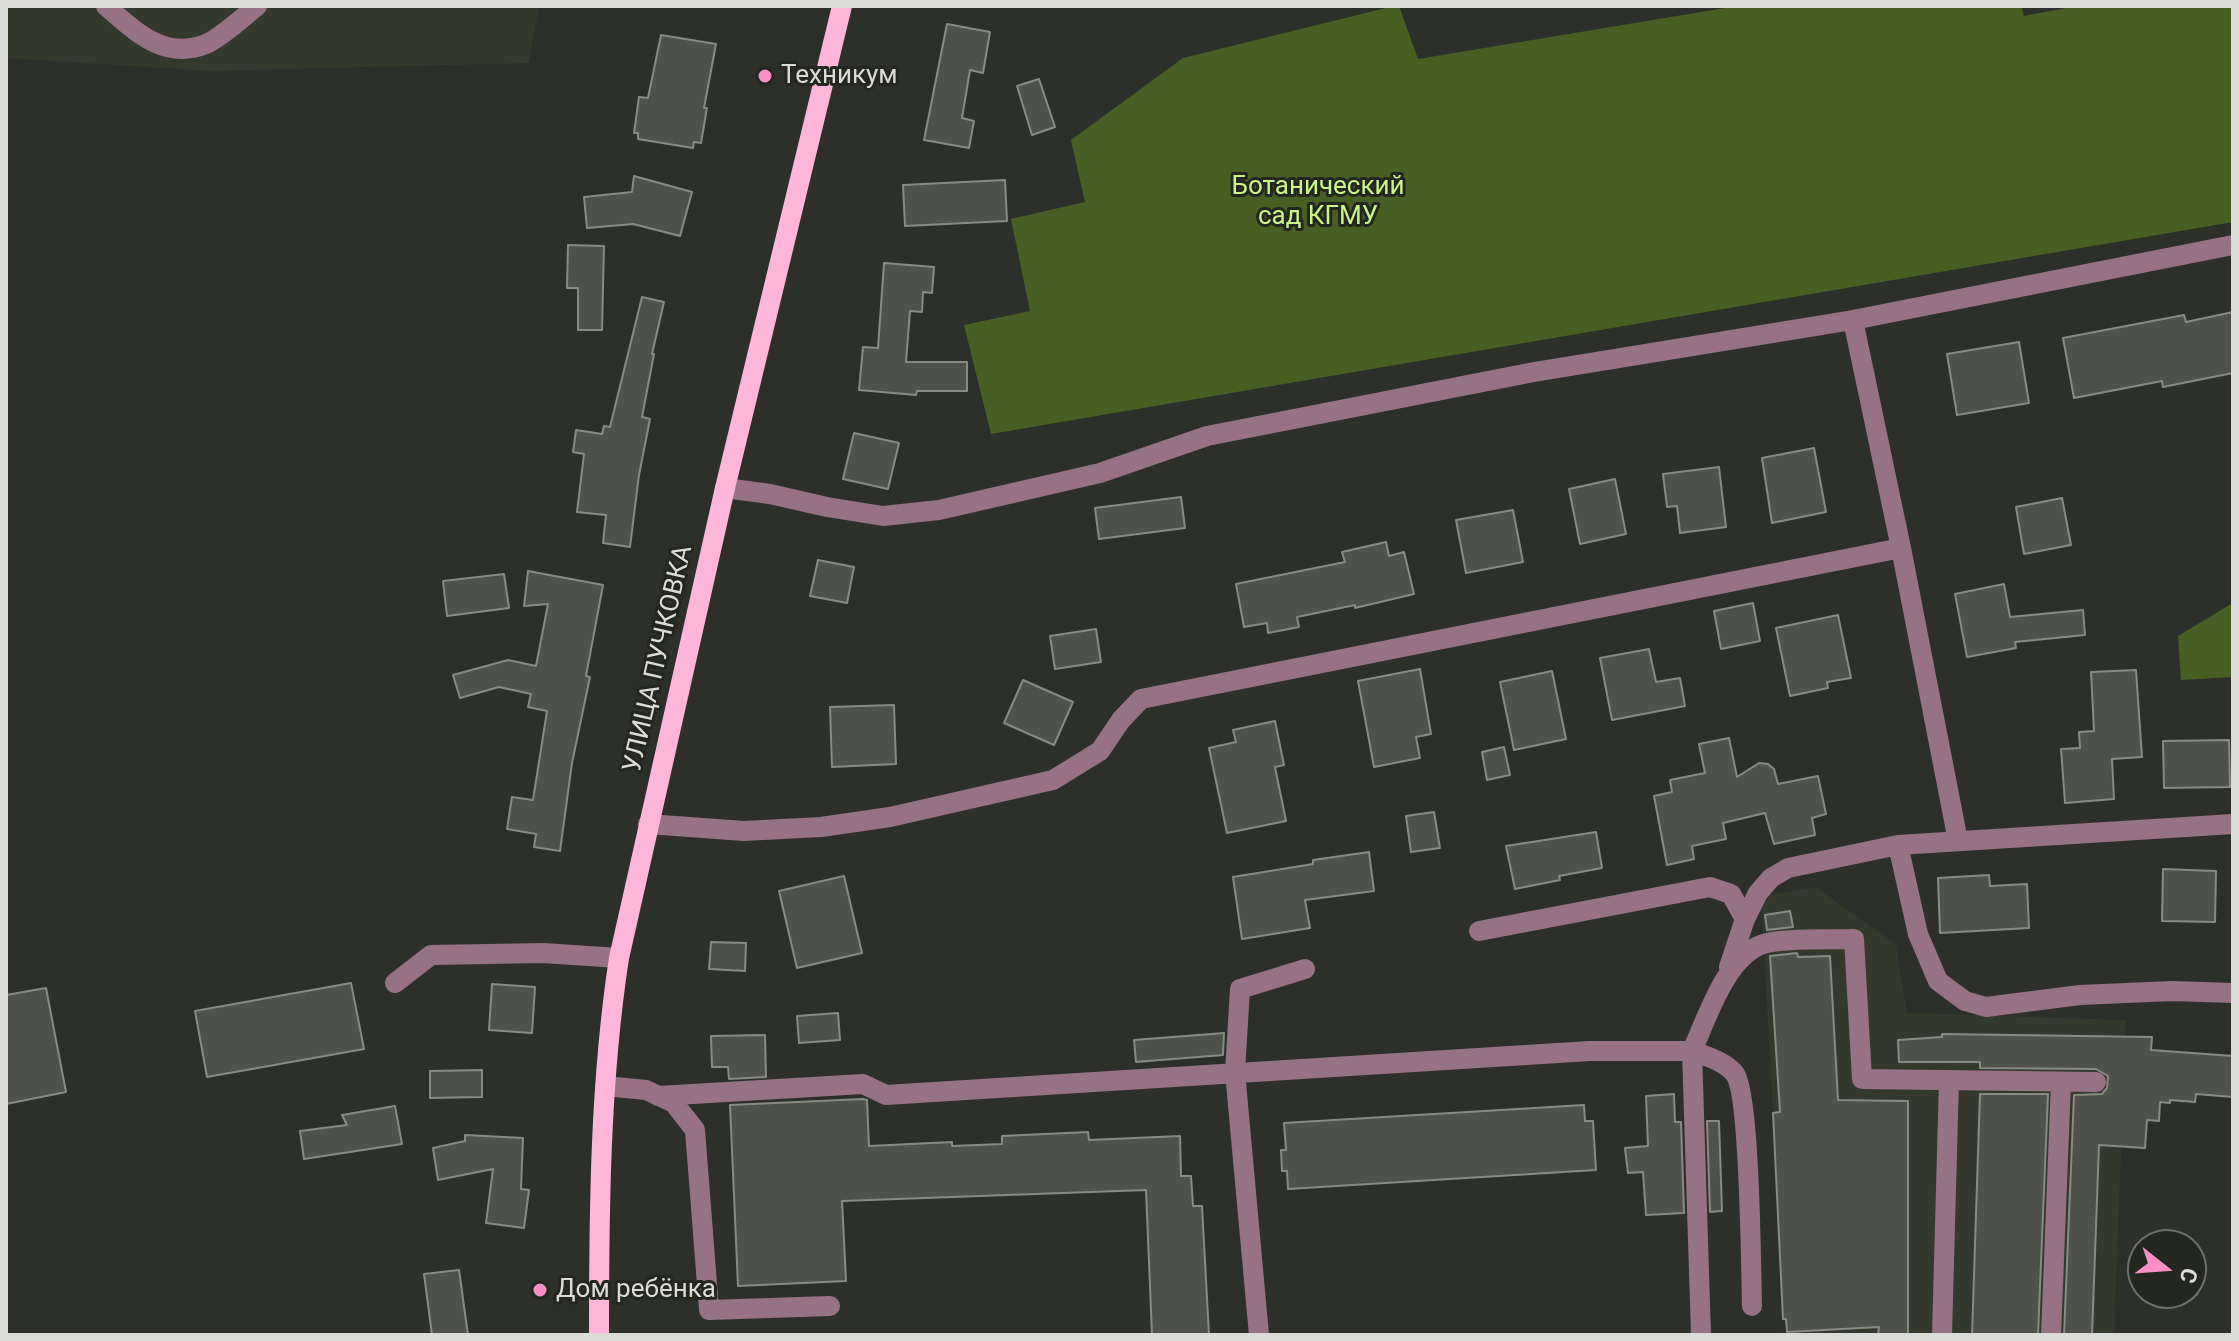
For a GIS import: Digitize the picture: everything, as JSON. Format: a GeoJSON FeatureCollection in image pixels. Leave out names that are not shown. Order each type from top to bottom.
{"type":"FeatureCollection","features":[{"type":"Feature","properties":{"kind":"main road","name":"УЛИЦА ПУЧКОВКА"},"geometry":{"type":"LineString","coordinates":[[599,1335],[601,1159],[610,1017],[619,958],[725,488],[842,6]]}},
{"type":"Feature","properties":{"kind":"street"},"geometry":{"type":"LineString","coordinates":[[106,6],[144,38],[172,51],[206,44],[257,6]]}},
{"type":"Feature","properties":{"kind":"street"},"geometry":{"type":"LineString","coordinates":[[725,488],[883,516],[939,510],[1100,473],[1207,436],[1534,372],[1853,320],[2233,245]]}},
{"type":"Feature","properties":{"kind":"street"},"geometry":{"type":"LineString","coordinates":[[1853,320],[1958,841]]}},
{"type":"Feature","properties":{"kind":"street"},"geometry":{"type":"LineString","coordinates":[[648,824],[744,831],[821,827],[890,817],[1053,780],[1100,751],[1121,720],[1141,699],[1901,548]]}},
{"type":"Feature","properties":{"kind":"street"},"geometry":{"type":"LineString","coordinates":[[1701,1335],[1692,1051],[1725,978],[1745,919],[1771,878],[1788,868],[1898,845],[2233,824]]}},
{"type":"Feature","properties":{"kind":"street"},"geometry":{"type":"LineString","coordinates":[[1898,845],[1923,946],[1938,981],[1965,1001],[1986,1007],[2080,995],[2172,991],[2233,993]]}},
{"type":"Feature","properties":{"kind":"street"},"geometry":{"type":"LineString","coordinates":[[1479,931],[1710,887],[1731,894],[1745,919]]}},
{"type":"Feature","properties":{"kind":"street"},"geometry":{"type":"LineString","coordinates":[[1725,978],[1744,955],[1766,943],[1854,939],[1862,1079],[2096,1082]]}},
{"type":"Feature","properties":{"kind":"street"},"geometry":{"type":"LineString","coordinates":[[395,983],[431,955],[543,953],[619,958]]}},
{"type":"Feature","properties":{"kind":"street"},"geometry":{"type":"LineString","coordinates":[[1259,1335],[1235,1072],[1240,989],[1305,969]]}},
{"type":"Feature","properties":{"kind":"street"},"geometry":{"type":"LineString","coordinates":[[658,1096],[863,1084],[886,1095],[1590,1051],[1692,1051],[1716,1060],[1736,1074],[1744,1107],[1752,1306]]}},
{"type":"Feature","properties":{"kind":"street"},"geometry":{"type":"LineString","coordinates":[[1942,1335],[1949,1080]]}},
{"type":"Feature","properties":{"kind":"street"},"geometry":{"type":"LineString","coordinates":[[2051,1335],[2061,1082]]}},
{"type":"Feature","properties":{"kind":"street"},"geometry":{"type":"LineString","coordinates":[[605,1086],[646,1090],[674,1103],[695,1130],[709,1310],[830,1306]]}},
{"type":"Feature","properties":{"kind":"shaded area"},"geometry":{"type":"Polygon","coordinates":[[[6,6],[539,6],[529,63],[210,71],[6,58],[6,6]]]}},
{"type":"Feature","properties":{"kind":"shaded area"},"geometry":{"type":"Polygon","coordinates":[[[1816,887],[1896,945],[1907,1013],[2126,1020],[2114,1335],[1747,1335],[1843,1328],[1835,1110],[1773,1113],[1761,896],[1816,887]]]}},
{"type":"Feature","properties":{"kind":"green space","name":"Ботанический сад КГМУ"},"geometry":{"type":"Polygon","coordinates":[[[1399,6],[1418,59],[1737,6],[2021,6],[2024,16],[2077,6],[2233,6],[2233,222],[991,434],[964,325],[1030,311],[1011,219],[1085,202],[1071,140],[1183,58],[1399,6]]]}},
{"type":"Feature","properties":{"kind":"green space"},"geometry":{"type":"Polygon","coordinates":[[[2231,604],[2233,677],[2181,680],[2178,636],[2231,604]]]}},
{"type":"Feature","properties":{"kind":"building"},"geometry":{"type":"Polygon","coordinates":[[[947,24],[990,32],[983,73],[970,70],[962,118],[974,121],[969,148],[924,140],[947,24]]]}},
{"type":"Feature","properties":{"kind":"building"},"geometry":{"type":"Polygon","coordinates":[[[661,35],[716,44],[701,143],[694,142],[693,148],[638,139],[638,133],[634,133],[639,97],[648,98],[661,35]]]}},
{"type":"Feature","properties":{"kind":"building"},"geometry":{"type":"Polygon","coordinates":[[[1039,79],[1055,127],[1032,135],[1017,86],[1039,79]]]}},
{"type":"Feature","properties":{"kind":"building"},"geometry":{"type":"Polygon","coordinates":[[[634,176],[692,192],[680,236],[633,224],[587,228],[584,197],[632,192],[634,176]]]}},
{"type":"Feature","properties":{"kind":"building"},"geometry":{"type":"Polygon","coordinates":[[[1005,180],[1007,221],[905,226],[903,185],[1005,180]]]}},
{"type":"Feature","properties":{"kind":"building"},"geometry":{"type":"Polygon","coordinates":[[[568,245],[604,246],[602,330],[578,330],[578,288],[567,288],[568,245]]]}},
{"type":"Feature","properties":{"kind":"building"},"geometry":{"type":"Polygon","coordinates":[[[884,263],[934,267],[932,293],[923,292],[922,312],[910,311],[906,362],[967,362],[967,391],[917,391],[916,395],[859,390],[863,347],[878,348],[884,263]]]}},
{"type":"Feature","properties":{"kind":"building"},"geometry":{"type":"Polygon","coordinates":[[[642,297],[664,302],[642,417],[650,419],[630,547],[603,543],[606,515],[577,512],[584,454],[573,452],[576,430],[602,434],[604,426],[610,427],[642,297]]]}},
{"type":"Feature","properties":{"kind":"building"},"geometry":{"type":"Polygon","coordinates":[[[2233,312],[2233,373],[2163,387],[2162,381],[2074,398],[2063,338],[2184,315],[2186,322],[2233,312]]]}},
{"type":"Feature","properties":{"kind":"building"},"geometry":{"type":"Polygon","coordinates":[[[2019,342],[2029,403],[1957,415],[1947,354],[2019,342]]]}},
{"type":"Feature","properties":{"kind":"building"},"geometry":{"type":"Polygon","coordinates":[[[854,433],[899,443],[888,489],[843,479],[854,433]]]}},
{"type":"Feature","properties":{"kind":"building"},"geometry":{"type":"Polygon","coordinates":[[[1814,448],[1826,512],[1772,523],[1762,458],[1814,448]]]}},
{"type":"Feature","properties":{"kind":"building"},"geometry":{"type":"Polygon","coordinates":[[[1719,467],[1726,527],[1680,533],[1677,506],[1667,507],[1663,474],[1719,467]]]}},
{"type":"Feature","properties":{"kind":"building"},"geometry":{"type":"Polygon","coordinates":[[[1615,479],[1626,534],[1580,544],[1569,489],[1615,479]]]}},
{"type":"Feature","properties":{"kind":"building"},"geometry":{"type":"Polygon","coordinates":[[[1181,497],[1185,528],[1099,539],[1095,508],[1181,497]]]}},
{"type":"Feature","properties":{"kind":"building"},"geometry":{"type":"Polygon","coordinates":[[[2062,498],[2071,545],[2024,554],[2016,507],[2062,498]]]}},
{"type":"Feature","properties":{"kind":"building"},"geometry":{"type":"Polygon","coordinates":[[[1513,510],[1523,562],[1466,573],[1456,520],[1513,510]]]}},
{"type":"Feature","properties":{"kind":"building"},"geometry":{"type":"Polygon","coordinates":[[[1386,542],[1389,556],[1404,552],[1414,594],[1297,617],[1299,627],[1268,633],[1267,623],[1244,627],[1236,584],[1345,562],[1342,552],[1386,542]]]}},
{"type":"Feature","properties":{"kind":"building"},"geometry":{"type":"Polygon","coordinates":[[[818,560],[854,567],[847,603],[810,596],[818,560]]]}},
{"type":"Feature","properties":{"kind":"building"},"geometry":{"type":"Polygon","coordinates":[[[528,571],[603,585],[560,851],[534,847],[536,834],[507,829],[512,797],[533,800],[547,711],[528,707],[531,694],[499,687],[460,698],[453,675],[508,660],[536,666],[548,604],[524,606],[528,571]]]}},
{"type":"Feature","properties":{"kind":"building"},"geometry":{"type":"Polygon","coordinates":[[[504,574],[509,608],[447,616],[443,581],[504,574]]]}},
{"type":"Feature","properties":{"kind":"building"},"geometry":{"type":"Polygon","coordinates":[[[2004,584],[2010,617],[2083,610],[2085,635],[2015,642],[2016,648],[1967,657],[1955,594],[2004,584]]]}},
{"type":"Feature","properties":{"kind":"building"},"geometry":{"type":"Polygon","coordinates":[[[1753,603],[1760,641],[1721,649],[1714,611],[1753,603]]]}},
{"type":"Feature","properties":{"kind":"building"},"geometry":{"type":"Polygon","coordinates":[[[1838,615],[1851,678],[1827,682],[1828,688],[1790,696],[1776,628],[1838,615]]]}},
{"type":"Feature","properties":{"kind":"building"},"geometry":{"type":"Polygon","coordinates":[[[1096,629],[1101,662],[1055,669],[1050,636],[1096,629]]]}},
{"type":"Feature","properties":{"kind":"building"},"geometry":{"type":"Polygon","coordinates":[[[1649,649],[1656,682],[1680,678],[1685,706],[1612,720],[1600,658],[1649,649]]]}},
{"type":"Feature","properties":{"kind":"building"},"geometry":{"type":"Polygon","coordinates":[[[1420,669],[1431,734],[1416,737],[1420,758],[1374,767],[1358,681],[1420,669]]]}},
{"type":"Feature","properties":{"kind":"building"},"geometry":{"type":"Polygon","coordinates":[[[2136,670],[2142,757],[2112,759],[2114,799],[2065,803],[2061,749],[2080,748],[2079,732],[2094,731],[2091,672],[2136,670]]]}},
{"type":"Feature","properties":{"kind":"building"},"geometry":{"type":"Polygon","coordinates":[[[1552,671],[1566,739],[1514,750],[1500,682],[1552,671]]]}},
{"type":"Feature","properties":{"kind":"building"},"geometry":{"type":"Polygon","coordinates":[[[1023,680],[1073,702],[1054,745],[1004,723],[1023,680]]]}},
{"type":"Feature","properties":{"kind":"building"},"geometry":{"type":"Polygon","coordinates":[[[894,705],[896,764],[832,767],[830,707],[894,705]]]}},
{"type":"Feature","properties":{"kind":"building"},"geometry":{"type":"Polygon","coordinates":[[[1275,721],[1284,765],[1275,767],[1286,821],[1227,833],[1209,748],[1236,742],[1233,730],[1275,721]]]}},
{"type":"Feature","properties":{"kind":"building"},"geometry":{"type":"Polygon","coordinates":[[[1729,738],[1737,777],[1759,763],[1768,764],[1774,769],[1778,784],[1818,776],[1826,814],[1812,818],[1815,835],[1774,844],[1765,813],[1723,823],[1726,839],[1692,846],[1694,859],[1667,865],[1654,796],[1672,792],[1670,780],[1705,773],[1699,744],[1729,738]]]}},
{"type":"Feature","properties":{"kind":"building"},"geometry":{"type":"Polygon","coordinates":[[[2229,740],[2230,787],[2164,788],[2163,741],[2229,740]]]}},
{"type":"Feature","properties":{"kind":"building"},"geometry":{"type":"Polygon","coordinates":[[[1504,747],[1510,775],[1487,780],[1482,752],[1504,747]]]}},
{"type":"Feature","properties":{"kind":"building"},"geometry":{"type":"Polygon","coordinates":[[[1434,812],[1440,848],[1411,852],[1406,816],[1434,812]]]}},
{"type":"Feature","properties":{"kind":"building"},"geometry":{"type":"Polygon","coordinates":[[[1596,832],[1602,868],[1515,889],[1506,846],[1596,832]]]}},
{"type":"Feature","properties":{"kind":"building"},"geometry":{"type":"Polygon","coordinates":[[[1369,852],[1374,891],[1305,900],[1310,928],[1242,939],[1233,877],[1369,852]]]}},
{"type":"Feature","properties":{"kind":"building"},"geometry":{"type":"Polygon","coordinates":[[[2163,869],[2216,871],[2215,922],[2162,921],[2163,869]]]}},
{"type":"Feature","properties":{"kind":"building"},"geometry":{"type":"Polygon","coordinates":[[[1989,875],[1990,886],[2027,884],[2029,928],[1940,933],[1938,878],[1989,875]]]}},
{"type":"Feature","properties":{"kind":"building"},"geometry":{"type":"Polygon","coordinates":[[[844,876],[862,953],[797,968],[779,891],[844,876]]]}},
{"type":"Feature","properties":{"kind":"building"},"geometry":{"type":"Polygon","coordinates":[[[1790,911],[1793,927],[1767,930],[1765,915],[1790,911]]]}},
{"type":"Feature","properties":{"kind":"building"},"geometry":{"type":"Polygon","coordinates":[[[711,942],[746,943],[745,971],[709,969],[711,942]]]}},
{"type":"Feature","properties":{"kind":"building"},"geometry":{"type":"Polygon","coordinates":[[[1797,953],[1798,957],[1830,956],[1838,1100],[1908,1101],[1908,1335],[1878,1335],[1879,1327],[1787,1332],[1786,1319],[1783,1319],[1773,1113],[1780,1112],[1770,956],[1797,953]]]}},
{"type":"Feature","properties":{"kind":"building"},"geometry":{"type":"Polygon","coordinates":[[[351,983],[364,1049],[207,1077],[195,1011],[351,983]]]}},
{"type":"Feature","properties":{"kind":"building"},"geometry":{"type":"Polygon","coordinates":[[[492,984],[535,987],[532,1033],[489,1030],[492,984]]]}},
{"type":"Feature","properties":{"kind":"building"},"geometry":{"type":"Polygon","coordinates":[[[46,988],[66,1092],[6,1104],[6,995],[46,988]]]}},
{"type":"Feature","properties":{"kind":"building"},"geometry":{"type":"Polygon","coordinates":[[[838,1013],[840,1040],[799,1043],[797,1016],[838,1013]]]}},
{"type":"Feature","properties":{"kind":"building"},"geometry":{"type":"Polygon","coordinates":[[[1224,1033],[1223,1055],[1136,1062],[1134,1040],[1224,1033]]]}},
{"type":"Feature","properties":{"kind":"building"},"geometry":{"type":"Polygon","coordinates":[[[1942,1034],[2152,1037],[2151,1050],[2233,1056],[2233,1097],[2196,1094],[2195,1102],[2160,1102],[2159,1121],[2147,1120],[2145,1148],[2099,1145],[2092,1335],[2064,1335],[2074,1095],[2102,1094],[2107,1088],[2108,1076],[2096,1069],[1980,1068],[1980,1062],[1899,1062],[1898,1040],[1942,1037],[1942,1034]]]}},
{"type":"Feature","properties":{"kind":"building"},"geometry":{"type":"Polygon","coordinates":[[[765,1035],[766,1077],[729,1079],[728,1067],[712,1067],[711,1036],[765,1035]]]}},
{"type":"Feature","properties":{"kind":"building"},"geometry":{"type":"Polygon","coordinates":[[[482,1070],[482,1097],[430,1098],[430,1071],[482,1070]]]}},
{"type":"Feature","properties":{"kind":"building"},"geometry":{"type":"Polygon","coordinates":[[[1674,1094],[1675,1122],[1681,1122],[1684,1213],[1646,1215],[1643,1172],[1628,1173],[1625,1148],[1648,1146],[1646,1096],[1674,1094]]]}},
{"type":"Feature","properties":{"kind":"building"},"geometry":{"type":"Polygon","coordinates":[[[1980,1094],[2048,1094],[2038,1335],[1972,1335],[1980,1094]]]}},
{"type":"Feature","properties":{"kind":"building"},"geometry":{"type":"Polygon","coordinates":[[[867,1100],[869,1146],[952,1142],[952,1146],[1002,1144],[1002,1136],[1088,1132],[1089,1140],[1180,1136],[1181,1176],[1191,1176],[1193,1206],[1202,1206],[1209,1335],[1152,1335],[1146,1190],[842,1201],[846,1281],[738,1286],[730,1105],[867,1100]]]}},
{"type":"Feature","properties":{"kind":"building"},"geometry":{"type":"Polygon","coordinates":[[[1584,1105],[1585,1121],[1593,1121],[1596,1170],[1288,1189],[1287,1171],[1282,1171],[1281,1150],[1286,1150],[1284,1123],[1584,1105]]]}},
{"type":"Feature","properties":{"kind":"building"},"geometry":{"type":"Polygon","coordinates":[[[395,1106],[402,1144],[304,1159],[300,1131],[347,1125],[342,1115],[395,1106]]]}},
{"type":"Feature","properties":{"kind":"building"},"geometry":{"type":"Polygon","coordinates":[[[1707,1121],[1719,1121],[1722,1211],[1710,1212],[1707,1121]]]}},
{"type":"Feature","properties":{"kind":"building"},"geometry":{"type":"Polygon","coordinates":[[[465,1135],[523,1138],[521,1189],[529,1190],[524,1228],[486,1223],[493,1169],[438,1180],[433,1148],[465,1141],[465,1135]]]}},
{"type":"Feature","properties":{"kind":"building"},"geometry":{"type":"Polygon","coordinates":[[[459,1270],[468,1335],[432,1335],[424,1274],[459,1270]]]}},
{"type":"Feature","properties":{"kind":"place","name":"Техникум"},"geometry":{"type":"Point","coordinates":[765,76]}},
{"type":"Feature","properties":{"kind":"place","name":"Дом ребёнка"},"geometry":{"type":"Point","coordinates":[540,1290]}}]}
